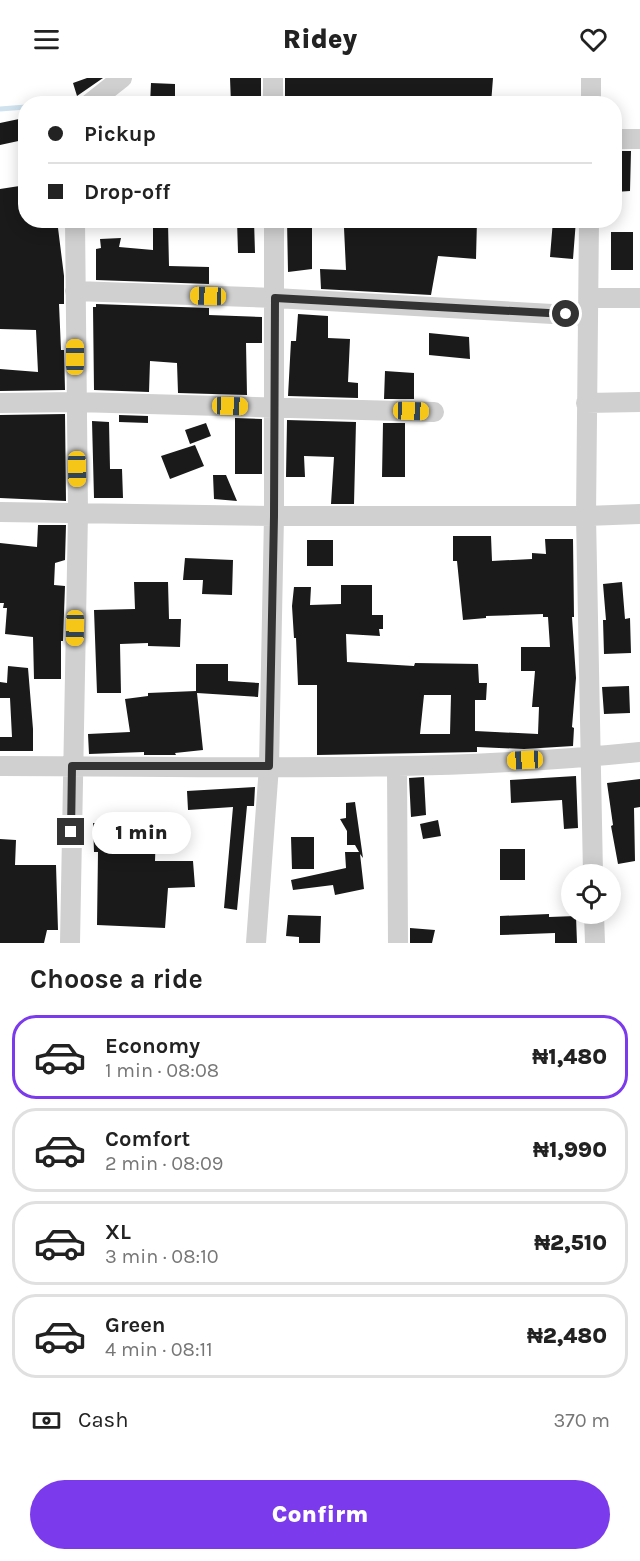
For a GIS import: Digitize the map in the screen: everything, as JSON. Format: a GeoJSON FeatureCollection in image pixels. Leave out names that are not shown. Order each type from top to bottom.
{"type":"FeatureCollection","features":[{"type":"Feature","properties":{"kind":"street"},"geometry":{"type":"LineString","coordinates":[[99,96],[122,78]]}},
{"type":"Feature","properties":{"kind":"street"},"geometry":{"type":"LineString","coordinates":[[273,78],[273,96]]}},
{"type":"Feature","properties":{"kind":"street"},"geometry":{"type":"LineString","coordinates":[[591,78],[591,96]]}},
{"type":"Feature","properties":{"kind":"street"},"geometry":{"type":"LineString","coordinates":[[622,139],[640,139]]}},
{"type":"Feature","properties":{"kind":"street"},"geometry":{"type":"LineString","coordinates":[[70,943],[78,513],[75,228]]}},
{"type":"Feature","properties":{"kind":"street"},"geometry":{"type":"LineString","coordinates":[[256,943],[269,766],[274,516],[274,228]]}},
{"type":"Feature","properties":{"kind":"street"},"geometry":{"type":"LineString","coordinates":[[589,228],[586,516],[593,864]]}},
{"type":"Feature","properties":{"kind":"street"},"geometry":{"type":"LineString","coordinates":[[75,291],[588,307],[640,298]]}},
{"type":"Feature","properties":{"kind":"street"},"geometry":{"type":"LineString","coordinates":[[0,403],[76,402],[434,412]]}},
{"type":"Feature","properties":{"kind":"street"},"geometry":{"type":"LineString","coordinates":[[586,402],[640,402]]}},
{"type":"Feature","properties":{"kind":"street"},"geometry":{"type":"LineString","coordinates":[[0,512],[274,516],[640,514]]}},
{"type":"Feature","properties":{"kind":"street"},"geometry":{"type":"LineString","coordinates":[[0,766],[396,767],[589,757],[640,752]]}},
{"type":"Feature","properties":{"kind":"street"},"geometry":{"type":"LineString","coordinates":[[396,767],[398,943]]}},
{"type":"Feature","properties":{"kind":"street"},"geometry":{"type":"LineString","coordinates":[[594,924],[595,943]]}},
{"type":"Feature","properties":{"kind":"building"},"geometry":{"type":"Polygon","coordinates":[[[87,78],[103,78],[77,96],[73,83],[87,78]]]}},
{"type":"Feature","properties":{"kind":"building"},"geometry":{"type":"Polygon","coordinates":[[[230,78],[261,78],[261,96],[231,96],[230,78]]]}},
{"type":"Feature","properties":{"kind":"building"},"geometry":{"type":"Polygon","coordinates":[[[285,78],[493,78],[492,96],[285,96],[285,78]]]}},
{"type":"Feature","properties":{"kind":"building"},"geometry":{"type":"Polygon","coordinates":[[[151,83],[175,84],[175,96],[150,96],[151,83]]]}},
{"type":"Feature","properties":{"kind":"building"},"geometry":{"type":"Polygon","coordinates":[[[18,119],[18,141],[0,145],[0,123],[18,119]]]}},
{"type":"Feature","properties":{"kind":"building"},"geometry":{"type":"Polygon","coordinates":[[[622,151],[631,151],[630,191],[622,192],[622,151]]]}},
{"type":"Feature","properties":{"kind":"building"},"geometry":{"type":"Polygon","coordinates":[[[18,186],[18,228],[58,228],[64,276],[64,304],[59,304],[65,390],[0,391],[0,369],[38,372],[36,330],[0,329],[0,189],[18,186]]]}},
{"type":"Feature","properties":{"kind":"building"},"geometry":{"type":"Polygon","coordinates":[[[153,228],[168,228],[169,266],[209,267],[209,284],[96,280],[96,249],[101,248],[100,239],[121,238],[119,247],[153,250],[153,228]]]}},
{"type":"Feature","properties":{"kind":"building"},"geometry":{"type":"Polygon","coordinates":[[[237,228],[254,228],[255,253],[238,253],[237,228]]]}},
{"type":"Feature","properties":{"kind":"building"},"geometry":{"type":"Polygon","coordinates":[[[287,228],[312,228],[312,269],[288,272],[287,228]]]}},
{"type":"Feature","properties":{"kind":"building"},"geometry":{"type":"Polygon","coordinates":[[[344,228],[477,228],[476,259],[438,256],[431,295],[321,289],[320,269],[346,270],[344,228]]]}},
{"type":"Feature","properties":{"kind":"building"},"geometry":{"type":"Polygon","coordinates":[[[552,228],[575,228],[573,259],[550,257],[552,228]]]}},
{"type":"Feature","properties":{"kind":"building"},"geometry":{"type":"Polygon","coordinates":[[[611,232],[633,232],[633,270],[611,270],[611,232]]]}},
{"type":"Feature","properties":{"kind":"building"},"geometry":{"type":"Polygon","coordinates":[[[96,304],[209,308],[209,315],[262,317],[262,343],[246,343],[247,395],[178,393],[177,363],[150,361],[149,392],[94,390],[93,307],[96,307],[96,304]]]}},
{"type":"Feature","properties":{"kind":"building"},"geometry":{"type":"Polygon","coordinates":[[[298,314],[328,316],[328,338],[350,339],[348,382],[358,383],[358,398],[288,396],[291,341],[296,341],[298,314]]]}},
{"type":"Feature","properties":{"kind":"building"},"geometry":{"type":"Polygon","coordinates":[[[429,333],[469,337],[470,359],[429,355],[429,333]]]}},
{"type":"Feature","properties":{"kind":"building"},"geometry":{"type":"Polygon","coordinates":[[[385,371],[414,373],[414,399],[384,399],[385,371]]]}},
{"type":"Feature","properties":{"kind":"building"},"geometry":{"type":"Polygon","coordinates":[[[65,414],[66,501],[0,498],[0,415],[65,414]]]}},
{"type":"Feature","properties":{"kind":"building"},"geometry":{"type":"Polygon","coordinates":[[[119,415],[148,416],[148,423],[119,422],[119,415]]]}},
{"type":"Feature","properties":{"kind":"building"},"geometry":{"type":"Polygon","coordinates":[[[235,418],[262,419],[262,474],[235,474],[235,418]]]}},
{"type":"Feature","properties":{"kind":"building"},"geometry":{"type":"Polygon","coordinates":[[[287,420],[356,422],[354,504],[331,504],[334,457],[304,456],[305,477],[286,477],[287,420]]]}},
{"type":"Feature","properties":{"kind":"building"},"geometry":{"type":"Polygon","coordinates":[[[92,421],[109,422],[110,469],[122,469],[123,498],[94,498],[92,421]]]}},
{"type":"Feature","properties":{"kind":"building"},"geometry":{"type":"Polygon","coordinates":[[[206,423],[211,436],[190,444],[185,430],[206,423]]]}},
{"type":"Feature","properties":{"kind":"building"},"geometry":{"type":"Polygon","coordinates":[[[383,423],[405,423],[405,477],[382,477],[383,423]]]}},
{"type":"Feature","properties":{"kind":"building"},"geometry":{"type":"Polygon","coordinates":[[[195,445],[204,466],[170,479],[161,456],[195,445]]]}},
{"type":"Feature","properties":{"kind":"building"},"geometry":{"type":"Polygon","coordinates":[[[213,475],[226,475],[237,501],[214,499],[213,475]]]}},
{"type":"Feature","properties":{"kind":"building"},"geometry":{"type":"Polygon","coordinates":[[[38,525],[66,525],[65,560],[55,563],[54,585],[65,586],[61,679],[34,679],[33,637],[5,634],[7,608],[3,608],[4,603],[0,603],[0,543],[37,547],[38,525]]]}},
{"type":"Feature","properties":{"kind":"building"},"geometry":{"type":"Polygon","coordinates":[[[453,536],[491,536],[492,561],[532,559],[532,553],[546,554],[545,539],[573,539],[574,617],[572,617],[576,678],[572,727],[574,728],[573,746],[524,749],[477,747],[477,752],[317,755],[317,685],[298,685],[292,606],[294,587],[311,587],[310,605],[341,604],[341,585],[372,585],[372,615],[383,615],[383,629],[379,629],[380,636],[346,634],[347,662],[414,666],[415,663],[478,664],[479,683],[487,683],[486,700],[475,700],[475,731],[538,734],[539,707],[532,707],[535,671],[521,671],[521,647],[550,647],[548,617],[543,617],[543,614],[486,616],[486,618],[463,620],[457,561],[453,561],[453,536]],[[424,695],[420,734],[450,734],[451,695],[424,695]]]}},
{"type":"Feature","properties":{"kind":"building"},"geometry":{"type":"Polygon","coordinates":[[[307,540],[333,540],[333,566],[307,566],[307,540]]]}},
{"type":"Feature","properties":{"kind":"building"},"geometry":{"type":"Polygon","coordinates":[[[185,558],[233,560],[232,595],[202,594],[203,580],[183,580],[185,558]]]}},
{"type":"Feature","properties":{"kind":"building"},"geometry":{"type":"Polygon","coordinates":[[[134,582],[168,582],[169,619],[181,619],[180,647],[148,646],[148,643],[120,644],[121,693],[97,693],[94,610],[135,609],[134,582]]]}},
{"type":"Feature","properties":{"kind":"building"},"geometry":{"type":"Polygon","coordinates":[[[622,582],[625,619],[630,618],[631,653],[604,654],[603,620],[606,620],[603,584],[622,582]]]}},
{"type":"Feature","properties":{"kind":"building"},"geometry":{"type":"Polygon","coordinates":[[[196,664],[228,664],[228,681],[259,683],[258,697],[197,693],[203,750],[175,753],[176,755],[144,755],[144,752],[89,754],[88,734],[130,732],[125,699],[148,696],[148,693],[196,691],[196,664]]]}},
{"type":"Feature","properties":{"kind":"building"},"geometry":{"type":"Polygon","coordinates":[[[8,666],[28,668],[33,751],[0,751],[0,737],[12,737],[10,698],[0,698],[0,682],[7,683],[8,666]]]}},
{"type":"Feature","properties":{"kind":"building"},"geometry":{"type":"Polygon","coordinates":[[[629,686],[630,713],[604,714],[602,687],[629,686]]]}},
{"type":"Feature","properties":{"kind":"building"},"geometry":{"type":"Polygon","coordinates":[[[576,776],[578,828],[564,829],[562,800],[511,803],[510,780],[576,776]]]}},
{"type":"Feature","properties":{"kind":"building"},"geometry":{"type":"Polygon","coordinates":[[[424,777],[426,815],[411,817],[409,778],[424,777]]]}},
{"type":"Feature","properties":{"kind":"building"},"geometry":{"type":"Polygon","coordinates":[[[640,779],[640,807],[634,808],[635,861],[618,864],[611,826],[613,825],[607,783],[640,779]]]}},
{"type":"Feature","properties":{"kind":"building"},"geometry":{"type":"Polygon","coordinates":[[[255,787],[254,806],[247,806],[237,910],[224,908],[233,807],[188,810],[187,791],[255,787]]]}},
{"type":"Feature","properties":{"kind":"building"},"geometry":{"type":"Polygon","coordinates":[[[355,802],[363,858],[360,854],[364,889],[335,895],[333,885],[293,890],[291,880],[346,868],[345,852],[359,852],[355,845],[347,845],[347,831],[340,819],[346,818],[346,803],[355,802]]]}},
{"type":"Feature","properties":{"kind":"building"},"geometry":{"type":"Polygon","coordinates":[[[438,820],[441,836],[423,839],[420,824],[438,820]]]}},
{"type":"Feature","properties":{"kind":"building"},"geometry":{"type":"Polygon","coordinates":[[[93,823],[156,830],[155,861],[193,861],[195,887],[168,888],[165,928],[97,925],[98,852],[94,852],[93,823]]]}},
{"type":"Feature","properties":{"kind":"building"},"geometry":{"type":"Polygon","coordinates":[[[291,837],[314,837],[314,869],[292,869],[291,837]]]}},
{"type":"Feature","properties":{"kind":"building"},"geometry":{"type":"Polygon","coordinates":[[[0,839],[16,840],[15,865],[56,865],[58,930],[47,930],[44,943],[0,943],[0,839]]]}},
{"type":"Feature","properties":{"kind":"building"},"geometry":{"type":"Polygon","coordinates":[[[500,849],[525,849],[525,880],[500,880],[500,849]]]}},
{"type":"Feature","properties":{"kind":"building"},"geometry":{"type":"Polygon","coordinates":[[[549,914],[549,917],[561,917],[561,924],[576,924],[577,943],[555,943],[555,933],[500,935],[500,916],[549,914]]]}},
{"type":"Feature","properties":{"kind":"building"},"geometry":{"type":"Polygon","coordinates":[[[288,915],[321,916],[320,943],[299,943],[299,937],[286,936],[288,915]]]}},
{"type":"Feature","properties":{"kind":"building"},"geometry":{"type":"Polygon","coordinates":[[[410,928],[435,930],[432,943],[410,943],[410,928]]]}},
{"type":"Feature","properties":{"kind":"waterway"},"geometry":{"type":"LineString","coordinates":[[0,109],[18,108]]}},
{"type":"Feature","properties":{"kind":"route"},"geometry":{"type":"LineString","coordinates":[[71,832],[72,766],[269,766],[275,298],[566,314]]}}]}
